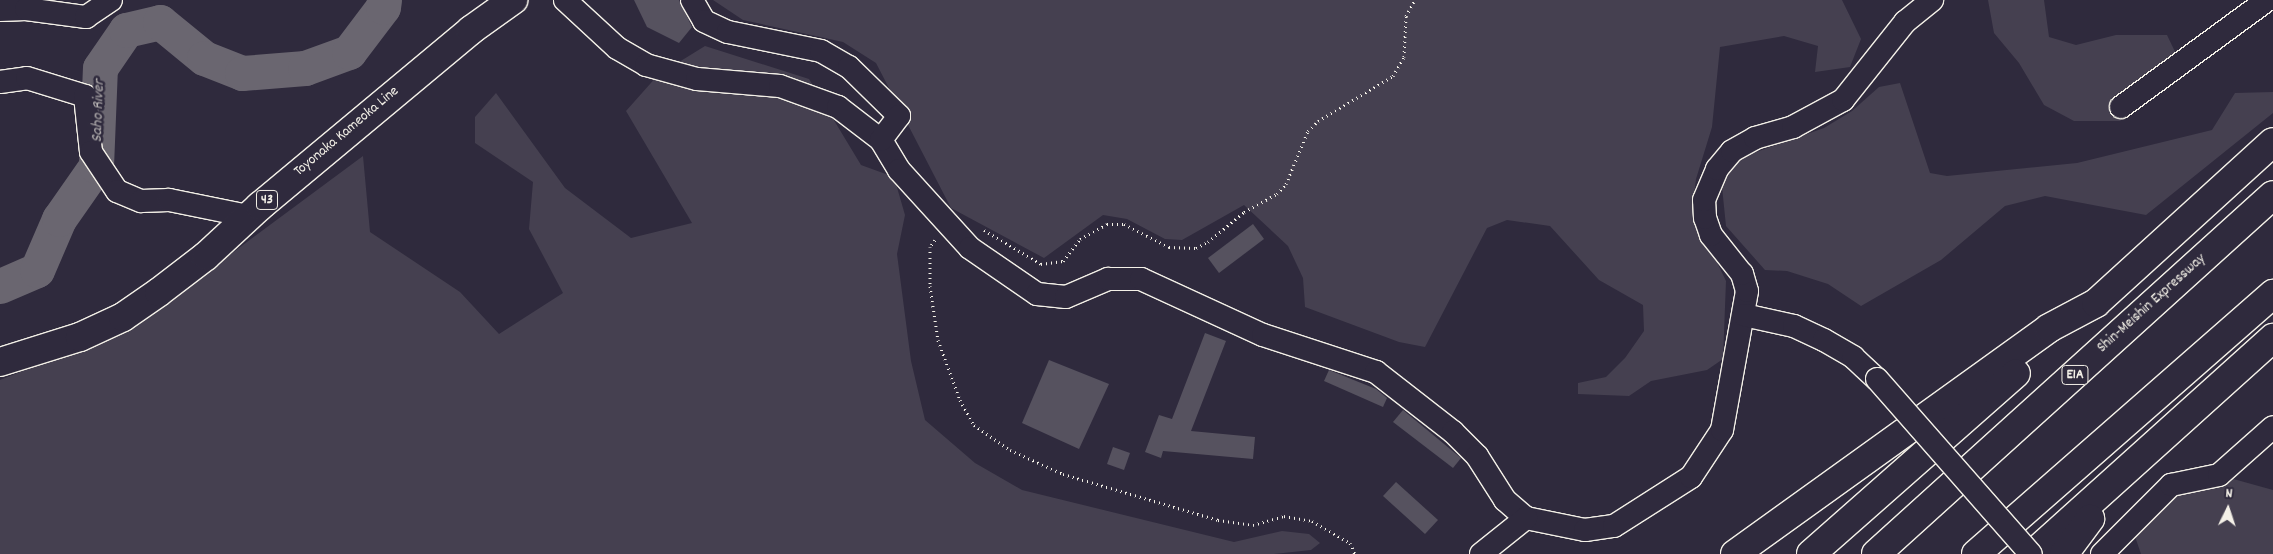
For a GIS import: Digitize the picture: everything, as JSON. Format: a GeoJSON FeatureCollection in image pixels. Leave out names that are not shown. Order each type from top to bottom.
{"type":"FeatureCollection","features":[{"type":"Feature","properties":{"kind":"main road","name":"Toyonaka Kameoka Line"},"geometry":{"type":"LineString","coordinates":[[0,362],[80,337],[123,317],[206,256],[248,216],[471,30],[513,0]]}},
{"type":"Feature","properties":{"kind":"main road"},"geometry":{"type":"LineString","coordinates":[[1811,554],[2096,303],[2273,142]]}},
{"type":"Feature","properties":{"kind":"main road","name":"Shin-Meishin Expressway"},"geometry":{"type":"LineString","coordinates":[[1876,554],[2273,195]]}},
{"type":"Feature","properties":{"kind":"main road"},"geometry":{"type":"LineString","coordinates":[[1976,554],[2273,294]]}},
{"type":"Feature","properties":{"kind":"main road"},"geometry":{"type":"LineString","coordinates":[[1735,554],[2048,328],[2096,303]]}},
{"type":"Feature","properties":{"kind":"main road"},"geometry":{"type":"LineString","coordinates":[[2032,554],[2273,338]]}},
{"type":"Feature","properties":{"kind":"main road"},"geometry":{"type":"LineString","coordinates":[[2064,554],[2116,488],[2174,428]]}},
{"type":"Feature","properties":{"kind":"street"},"geometry":{"type":"LineString","coordinates":[[0,10],[26,9],[86,17],[112,0]]}},
{"type":"Feature","properties":{"kind":"street"},"geometry":{"type":"LineString","coordinates":[[565,0],[617,48],[646,65],[697,79],[780,86],[838,106],[881,140],[899,170],[970,248],[1037,294],[1066,297],[1108,279],[1141,278],[1263,335],[1376,372],[1453,432],[1477,456],[1505,500],[1526,518],[1585,530],[1614,526],[1691,477],[1722,430],[1733,356],[1744,315],[1747,291],[1742,274],[1711,235],[1705,218],[1704,200],[1717,169],[1732,151],[1748,142],[1793,127],[1843,100],[1905,22],[1932,0]]}},
{"type":"Feature","properties":{"kind":"street"},"geometry":{"type":"LineString","coordinates":[[692,0],[704,21],[728,32],[822,51],[849,67],[899,116],[881,140]]}},
{"type":"Feature","properties":{"kind":"street"},"geometry":{"type":"LineString","coordinates":[[2121,107],[2267,0]]}},
{"type":"Feature","properties":{"kind":"street"},"geometry":{"type":"LineString","coordinates":[[0,82],[27,78],[85,96],[91,152],[118,191],[140,201],[169,200],[248,216]]}},
{"type":"Feature","properties":{"kind":"street"},"geometry":{"type":"LineString","coordinates":[[1744,315],[1794,326],[1853,356],[1877,379],[2032,554]]}},
{"type":"Feature","properties":{"kind":"street"},"geometry":{"type":"LineString","coordinates":[[2102,554],[2170,485],[2219,475],[2273,427]]}},
{"type":"Feature","properties":{"kind":"street"},"geometry":{"type":"LineString","coordinates":[[1481,554],[1526,518]]}},
{"type":"Feature","properties":{"kind":"path"},"geometry":{"type":"LineString","coordinates":[[1355,554],[1350,543],[1312,521],[1284,516],[1253,525],[1218,520],[1063,474],[1010,450],[974,425],[960,400],[938,340],[930,286],[930,247],[948,223],[980,228],[1041,264],[1063,261],[1080,239],[1107,224],[1124,224],[1170,248],[1196,248],[1208,242],[1244,212],[1277,194],[1286,184],[1308,131],[1318,121],[1393,76],[1404,57],[1406,16],[1415,0]]}},
{"type":"Feature","properties":{"kind":"shaded area"},"geometry":{"type":"Polygon","coordinates":[[[713,0],[1842,0],[1861,39],[1850,67],[1815,72],[1818,46],[1784,36],[1720,47],[1712,127],[1696,179],[1692,210],[1726,281],[1723,359],[1707,370],[1651,381],[1629,396],[1578,394],[1578,383],[1606,377],[1625,358],[1644,331],[1643,305],[1599,280],[1550,226],[1507,220],[1487,228],[1425,347],[1399,342],[1305,307],[1303,278],[1288,246],[1244,205],[1182,240],[1165,239],[1127,219],[1103,215],[1044,258],[951,208],[876,63],[843,42],[743,20],[713,0]]]}},
{"type":"Feature","properties":{"kind":"shaded area"},"geometry":{"type":"Polygon","coordinates":[[[1988,0],[2044,0],[2049,37],[2076,45],[2116,35],[2167,35],[2179,60],[2151,94],[2120,121],[2074,121],[2044,105],[2019,63],[1994,33],[1988,0]]]}},
{"type":"Feature","properties":{"kind":"shaded area"},"geometry":{"type":"Polygon","coordinates":[[[705,46],[809,79],[861,165],[894,177],[905,215],[897,254],[911,361],[925,420],[975,463],[1022,490],[1234,542],[1282,531],[1309,534],[1320,543],[1311,550],[1274,554],[0,554],[0,380],[131,328],[363,156],[370,232],[460,292],[499,334],[563,293],[529,229],[533,182],[475,143],[475,117],[496,93],[565,188],[631,238],[692,223],[626,111],[658,75],[705,46]]]}},
{"type":"Feature","properties":{"kind":"shaded area"},"geometry":{"type":"Polygon","coordinates":[[[1900,83],[1930,173],[1947,176],[2077,163],[2212,130],[2235,93],[2273,92],[2273,113],[2146,215],[2045,196],[2005,206],[1941,260],[1861,306],[1828,284],[1787,271],[1765,270],[1726,226],[1722,187],[1729,170],[1745,156],[1824,128],[1852,111],[1879,87],[1900,83]]]}},
{"type":"Feature","properties":{"kind":"shaded area"},"geometry":{"type":"Polygon","coordinates":[[[2201,470],[2273,490],[2273,554],[2141,554],[2129,519],[2158,481],[2201,470]]]}},
{"type":"Feature","properties":{"kind":"building"},"geometry":{"type":"Polygon","coordinates":[[[634,0],[679,0],[692,27],[679,43],[647,27],[634,0]]]}},
{"type":"Feature","properties":{"kind":"building"},"geometry":{"type":"Polygon","coordinates":[[[1253,224],[1264,239],[1219,273],[1208,258],[1253,224]]]}},
{"type":"Feature","properties":{"kind":"building"},"geometry":{"type":"Polygon","coordinates":[[[1205,333],[1226,341],[1191,431],[1255,437],[1253,459],[1163,451],[1161,458],[1145,452],[1159,415],[1172,419],[1205,333]]]}},
{"type":"Feature","properties":{"kind":"building"},"geometry":{"type":"Polygon","coordinates":[[[1049,360],[1109,384],[1079,449],[1022,423],[1049,360]]]}},
{"type":"Feature","properties":{"kind":"building"},"geometry":{"type":"Polygon","coordinates":[[[1329,370],[1376,389],[1387,398],[1383,407],[1324,381],[1329,370]]]}},
{"type":"Feature","properties":{"kind":"building"},"geometry":{"type":"Polygon","coordinates":[[[1403,410],[1461,458],[1453,468],[1393,422],[1403,410]]]}},
{"type":"Feature","properties":{"kind":"building"},"geometry":{"type":"Polygon","coordinates":[[[1113,447],[1130,453],[1124,470],[1107,464],[1113,447]]]}},
{"type":"Feature","properties":{"kind":"building"},"geometry":{"type":"Polygon","coordinates":[[[1396,482],[1438,520],[1425,534],[1383,496],[1396,482]]]}},
{"type":"Feature","properties":{"kind":"waterway","name":"Saho River"},"geometry":{"type":"LineString","coordinates":[[0,286],[37,270],[59,219],[96,166],[100,68],[126,30],[160,22],[204,58],[242,73],[305,68],[349,52],[383,7],[384,0]]}}]}
